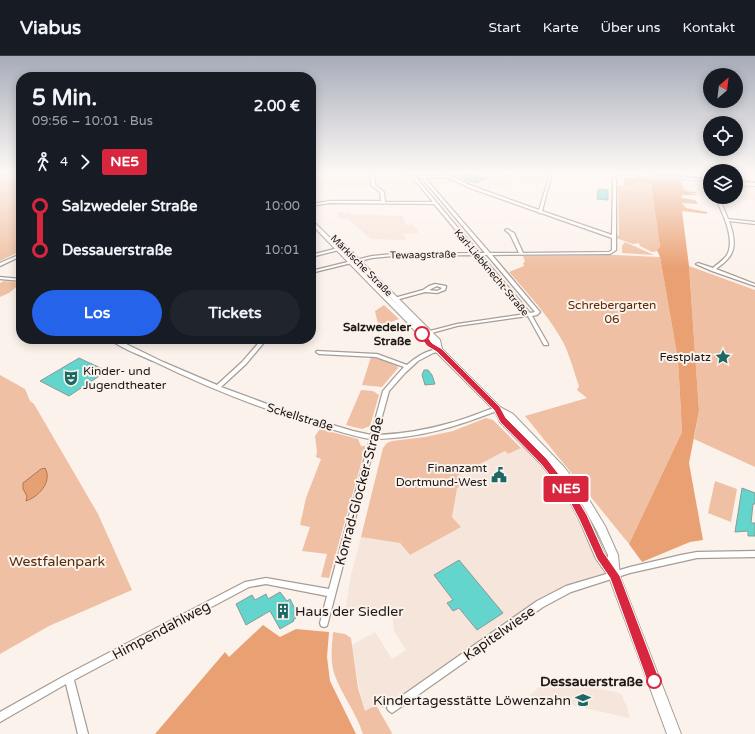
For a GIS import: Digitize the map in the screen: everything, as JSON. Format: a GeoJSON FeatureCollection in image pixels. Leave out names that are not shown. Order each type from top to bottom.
{"type":"FeatureCollection","features":[{"type":"Feature","properties":{"kind":"main road","name":"Märkische Straße"},"geometry":{"type":"LineString","coordinates":[[316,220],[430,344],[439,350],[497,409],[503,420],[544,462],[572,497],[584,518],[600,556],[614,576],[674,734]]}},
{"type":"Feature","properties":{"kind":"main road","name":"Märkische Straße"},"geometry":{"type":"LineString","coordinates":[[316,226],[338,249],[396,299],[437,342],[439,350]]}},
{"type":"Feature","properties":{"kind":"street","name":"Karl-Liebknecht-Straße"},"geometry":{"type":"LineString","coordinates":[[436,205],[529,315],[546,344]]}},
{"type":"Feature","properties":{"kind":"street","name":"Karl-Liebknecht-Straße"},"geometry":{"type":"LineString","coordinates":[[445,205],[537,313],[529,315]]}},
{"type":"Feature","properties":{"kind":"street"},"geometry":{"type":"LineString","coordinates":[[520,205],[614,237],[615,205]]}},
{"type":"Feature","properties":{"kind":"street"},"geometry":{"type":"LineString","coordinates":[[540,212],[542,205]]}},
{"type":"Feature","properties":{"kind":"street"},"geometry":{"type":"LineString","coordinates":[[713,270],[725,260],[732,247],[732,239],[721,205]]}},
{"type":"Feature","properties":{"kind":"street"},"geometry":{"type":"LineString","coordinates":[[726,220],[755,223]]}},
{"type":"Feature","properties":{"kind":"street"},"geometry":{"type":"LineString","coordinates":[[507,230],[512,233],[521,253]]}},
{"type":"Feature","properties":{"kind":"street","name":"Tewaagstraße"},"geometry":{"type":"LineString","coordinates":[[316,271],[372,257],[393,255],[610,253],[614,250],[614,237]]}},
{"type":"Feature","properties":{"kind":"street","name":"Märkische Straße"},"geometry":{"type":"LineString","coordinates":[[316,254],[338,249]]}},
{"type":"Feature","properties":{"kind":"street"},"geometry":{"type":"LineString","coordinates":[[0,265],[16,257]]}},
{"type":"Feature","properties":{"kind":"street"},"geometry":{"type":"LineString","coordinates":[[698,264],[755,285]]}},
{"type":"Feature","properties":{"kind":"street"},"geometry":{"type":"LineString","coordinates":[[0,278],[16,280]]}},
{"type":"Feature","properties":{"kind":"street","name":"Märkische Straße"},"geometry":{"type":"LineString","coordinates":[[396,299],[425,291]]}},
{"type":"Feature","properties":{"kind":"street"},"geometry":{"type":"LineString","coordinates":[[428,333],[457,325],[529,315]]}},
{"type":"Feature","properties":{"kind":"street","name":"Sckellstraße"},"geometry":{"type":"LineString","coordinates":[[121,344],[217,388],[289,414],[374,437],[426,432],[452,426],[497,409]]}},
{"type":"Feature","properties":{"kind":"street"},"geometry":{"type":"LineString","coordinates":[[217,388],[244,363],[261,344]]}},
{"type":"Feature","properties":{"kind":"street","name":"Konrad-Glocker-Straße"},"geometry":{"type":"LineString","coordinates":[[324,622],[386,391],[396,378],[408,367],[430,352],[439,350]]}},
{"type":"Feature","properties":{"kind":"street"},"geometry":{"type":"LineString","coordinates":[[319,352],[377,356],[408,367]]}},
{"type":"Feature","properties":{"kind":"street","name":"Kapitelwiese"},"geometry":{"type":"LineString","coordinates":[[392,708],[540,604],[570,589],[635,569],[697,555],[755,554]]}},
{"type":"Feature","properties":{"kind":"street","name":"Himpendahlweg"},"geometry":{"type":"LineString","coordinates":[[0,717],[69,678],[253,582],[266,581],[331,593]]}},
{"type":"Feature","properties":{"kind":"street"},"geometry":{"type":"LineString","coordinates":[[69,678],[83,734]]}},
{"type":"Feature","properties":{"kind":"shaded area"},"geometry":{"type":"Polygon","coordinates":[[[654,205],[683,205],[686,208],[707,212],[707,214],[682,211],[689,266],[699,411],[689,463],[703,540],[690,542],[642,562],[629,544],[682,432],[678,360],[660,257],[657,250],[660,247],[654,205]]]}},
{"type":"Feature","properties":{"kind":"shaded area"},"geometry":{"type":"Polygon","coordinates":[[[350,212],[350,214],[403,216],[407,225],[413,224],[419,233],[404,234],[406,240],[371,239],[348,219],[340,219],[337,213],[350,212]]]}},
{"type":"Feature","properties":{"kind":"shaded area"},"geometry":{"type":"Polygon","coordinates":[[[526,445],[569,498],[610,575],[570,586],[389,707],[382,708],[375,705],[365,711],[359,688],[352,645],[375,632],[392,659],[406,650],[394,631],[392,610],[345,611],[351,575],[361,537],[400,543],[410,555],[461,527],[452,517],[457,476],[505,451],[508,454],[526,445]]]}},
{"type":"Feature","properties":{"kind":"shaded area"},"geometry":{"type":"Polygon","coordinates":[[[45,468],[47,473],[46,484],[35,496],[26,501],[27,496],[23,489],[23,483],[41,469],[45,468]]]}},
{"type":"Feature","properties":{"kind":"shaded area"},"geometry":{"type":"Polygon","coordinates":[[[263,625],[280,637],[296,629],[329,632],[327,657],[330,681],[356,734],[155,734],[225,652],[229,657],[263,625]]]}},
{"type":"Feature","properties":{"kind":"shaded area","name":"Kindertagesstätte Löwenzahn"},"geometry":{"type":"Polygon","coordinates":[[[548,679],[616,692],[622,695],[630,718],[529,696],[548,679]]]}},
{"type":"Feature","properties":{"kind":"green space"},"geometry":{"type":"Polygon","coordinates":[[[0,205],[16,205],[16,253],[0,261],[0,205]]]}},
{"type":"Feature","properties":{"kind":"green space"},"geometry":{"type":"Polygon","coordinates":[[[618,205],[654,205],[660,248],[658,251],[652,252],[640,246],[639,243],[633,244],[616,238],[616,235],[619,236],[618,205]]]}},
{"type":"Feature","properties":{"kind":"green space"},"geometry":{"type":"Polygon","coordinates":[[[625,242],[654,255],[622,253],[622,246],[625,242]]]}},
{"type":"Feature","properties":{"kind":"green space","name":"Schrebergarten 06"},"geometry":{"type":"Polygon","coordinates":[[[615,255],[660,257],[678,360],[682,432],[629,544],[525,416],[587,398],[577,390],[579,386],[572,364],[557,332],[538,306],[509,272],[524,266],[523,263],[525,262],[523,256],[615,255]]]}},
{"type":"Feature","properties":{"kind":"green space"},"geometry":{"type":"Polygon","coordinates":[[[689,266],[755,290],[755,467],[694,439],[699,411],[689,266]]]}},
{"type":"Feature","properties":{"kind":"green space"},"geometry":{"type":"Polygon","coordinates":[[[4,281],[16,282],[16,287],[9,293],[0,297],[0,283],[4,281]]]}},
{"type":"Feature","properties":{"kind":"green space"},"geometry":{"type":"Polygon","coordinates":[[[384,305],[399,319],[386,324],[378,324],[375,311],[384,305]]]}},
{"type":"Feature","properties":{"kind":"green space"},"geometry":{"type":"Polygon","coordinates":[[[371,357],[385,360],[398,368],[382,387],[362,385],[371,357]]]}},
{"type":"Feature","properties":{"kind":"green space","name":"Westfalenpark"},"geometry":{"type":"Polygon","coordinates":[[[0,375],[25,389],[30,401],[34,404],[98,514],[132,590],[49,626],[0,654],[0,375]]]}},
{"type":"Feature","properties":{"kind":"green space"},"geometry":{"type":"Polygon","coordinates":[[[361,390],[373,391],[379,395],[370,426],[362,429],[346,425],[361,390]]]}},
{"type":"Feature","properties":{"kind":"green space"},"geometry":{"type":"Polygon","coordinates":[[[486,418],[493,420],[521,448],[508,454],[505,451],[457,476],[464,484],[457,488],[452,517],[461,527],[410,555],[400,543],[361,537],[383,448],[387,443],[453,431],[486,418]]]}},
{"type":"Feature","properties":{"kind":"green space"},"geometry":{"type":"Polygon","coordinates":[[[320,429],[358,439],[361,446],[366,446],[329,578],[321,577],[327,554],[302,551],[310,527],[300,525],[306,498],[321,459],[316,457],[317,452],[315,436],[320,429]]]}},
{"type":"Feature","properties":{"kind":"green space"},"geometry":{"type":"Polygon","coordinates":[[[715,481],[737,489],[731,522],[708,513],[715,481]]]}},
{"type":"Feature","properties":{"kind":"green space"},"geometry":{"type":"Polygon","coordinates":[[[333,632],[345,634],[351,638],[358,688],[365,711],[376,705],[392,733],[391,734],[363,734],[334,673],[332,658],[333,632]]]}},
{"type":"Feature","properties":{"kind":"building","name":"Kinder- und Jugendtheater"},"geometry":{"type":"Polygon","coordinates":[[[79,358],[107,371],[69,396],[40,381],[79,358]]]}},
{"type":"Feature","properties":{"kind":"building"},"geometry":{"type":"Polygon","coordinates":[[[424,370],[428,370],[432,375],[435,384],[425,385],[422,375],[424,370]]]}},
{"type":"Feature","properties":{"kind":"building"},"geometry":{"type":"Polygon","coordinates":[[[742,488],[755,493],[755,504],[753,504],[751,523],[755,523],[755,536],[748,536],[748,531],[735,532],[742,488]]]}},
{"type":"Feature","properties":{"kind":"building"},"geometry":{"type":"Polygon","coordinates":[[[459,560],[503,613],[477,630],[459,608],[453,611],[447,603],[453,600],[434,575],[459,560]]]}},
{"type":"Feature","properties":{"kind":"building","name":"Haus der Siedler"},"geometry":{"type":"Polygon","coordinates":[[[280,592],[287,601],[290,599],[296,611],[293,613],[296,618],[293,620],[294,621],[280,629],[270,611],[246,625],[236,604],[252,595],[255,600],[266,594],[268,599],[280,592]]]}},
{"type":"Feature","properties":{"kind":"bus line","name":"NE5"},"geometry":{"type":"LineString","coordinates":[[422,334],[430,344],[439,350],[497,409],[503,420],[534,450],[555,474],[572,497],[584,518],[600,556],[614,576],[654,681]]}},
{"type":"Feature","properties":{"kind":"place","name":"Salzwedeler Straße"},"geometry":{"type":"Point","coordinates":[422,334]}},
{"type":"Feature","properties":{"kind":"place","name":"Festplatz"},"geometry":{"type":"Point","coordinates":[723,357]}},
{"type":"Feature","properties":{"kind":"place","name":"Kinder- und Jugendtheater"},"geometry":{"type":"Point","coordinates":[71,378]}},
{"type":"Feature","properties":{"kind":"place","name":"Finanzamt Dortmund-West"},"geometry":{"type":"Point","coordinates":[499,475]}},
{"type":"Feature","properties":{"kind":"place","name":"Haus der Siedler"},"geometry":{"type":"Point","coordinates":[283,611]}},
{"type":"Feature","properties":{"kind":"place","name":"Dessauerstraße"},"geometry":{"type":"Point","coordinates":[654,681]}},
{"type":"Feature","properties":{"kind":"place","name":"Kindertagesstätte Löwenzahn"},"geometry":{"type":"Point","coordinates":[583,700]}}]}
